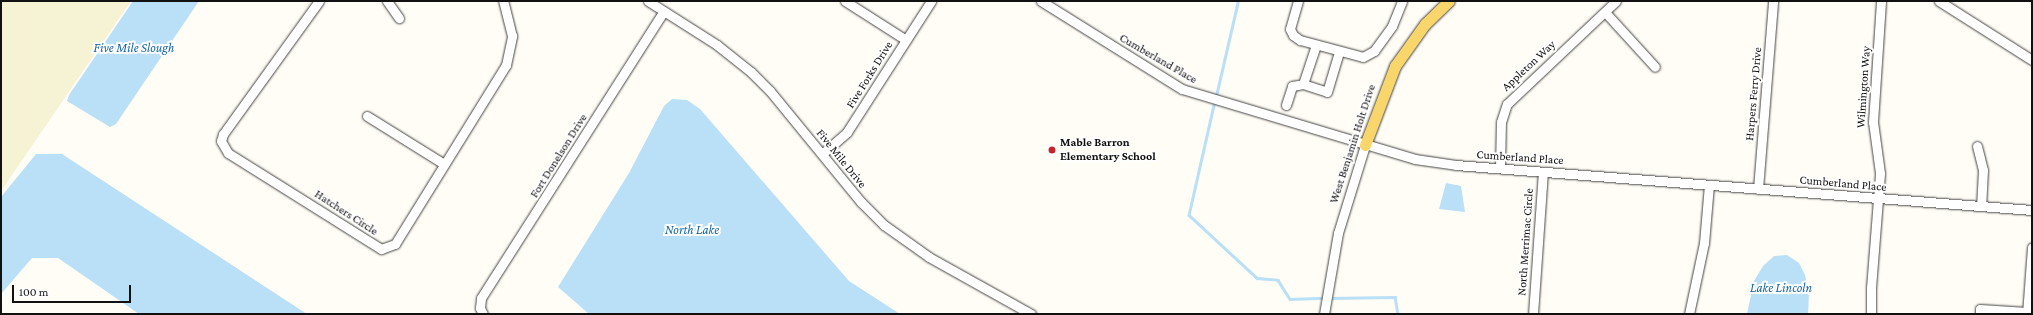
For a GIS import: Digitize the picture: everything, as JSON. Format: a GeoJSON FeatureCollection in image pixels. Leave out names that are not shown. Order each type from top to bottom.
{"type":"FeatureCollection","features":[{"type":"Feature","properties":{"kind":"main road","name":"West Benjamin Holt Drive"},"geometry":{"type":"LineString","coordinates":[[1365,145],[1395,66],[1425,24],[1449,1]]}},
{"type":"Feature","properties":{"kind":"street","name":"Hatchers Circle"},"geometry":{"type":"LineString","coordinates":[[319,1],[223,134],[221,141],[225,150],[381,249],[395,244],[506,65],[512,36],[503,1]]}},
{"type":"Feature","properties":{"kind":"street"},"geometry":{"type":"LineString","coordinates":[[387,1],[399,18]]}},
{"type":"Feature","properties":{"kind":"street","name":"Five Mile Drive"},"geometry":{"type":"LineString","coordinates":[[648,1],[717,45],[752,72],[861,202],[905,242],[1031,314]]}},
{"type":"Feature","properties":{"kind":"street"},"geometry":{"type":"LineString","coordinates":[[845,1],[906,40]]}},
{"type":"Feature","properties":{"kind":"street","name":"Five Forks Drive"},"geometry":{"type":"LineString","coordinates":[[822,154],[847,132],[931,1]]}},
{"type":"Feature","properties":{"kind":"street","name":"Cumberland Place"},"geometry":{"type":"LineString","coordinates":[[1042,1],[1182,89],[1365,145],[1434,163],[2032,210]]}},
{"type":"Feature","properties":{"kind":"street"},"geometry":{"type":"LineString","coordinates":[[1298,1],[1290,30],[1300,40],[1339,52],[1363,57],[1370,55],[1392,26],[1402,1]]}},
{"type":"Feature","properties":{"kind":"street","name":"Appleton Way"},"geometry":{"type":"LineString","coordinates":[[1500,168],[1501,122],[1507,104],[1616,1]]}},
{"type":"Feature","properties":{"kind":"street","name":"Harpers Ferry Drive"},"geometry":{"type":"LineString","coordinates":[[1758,189],[1773,1]]}},
{"type":"Feature","properties":{"kind":"street","name":"Wilmington Way"},"geometry":{"type":"LineString","coordinates":[[1872,314],[1879,166],[1872,132],[1881,1]]}},
{"type":"Feature","properties":{"kind":"street"},"geometry":{"type":"LineString","coordinates":[[1939,1],[2032,60]]}},
{"type":"Feature","properties":{"kind":"street","name":"Fort Donelson Drive"},"geometry":{"type":"LineString","coordinates":[[483,314],[480,308],[481,298],[664,11]]}},
{"type":"Feature","properties":{"kind":"street"},"geometry":{"type":"LineString","coordinates":[[1605,12],[1655,67]]}},
{"type":"Feature","properties":{"kind":"street"},"geometry":{"type":"LineString","coordinates":[[1303,84],[1316,45]]}},
{"type":"Feature","properties":{"kind":"street"},"geometry":{"type":"LineString","coordinates":[[1286,105],[1292,86],[1303,84],[1326,92],[1339,52]]}},
{"type":"Feature","properties":{"kind":"street"},"geometry":{"type":"LineString","coordinates":[[367,116],[444,164]]}},
{"type":"Feature","properties":{"kind":"street","name":"West Benjamin Holt Drive"},"geometry":{"type":"LineString","coordinates":[[1324,314],[1338,233],[1365,145]]}},
{"type":"Feature","properties":{"kind":"street"},"geometry":{"type":"LineString","coordinates":[[1977,146],[1983,170],[1981,206]]}},
{"type":"Feature","properties":{"kind":"street","name":"North Merrimac Circle"},"geometry":{"type":"LineString","coordinates":[[1533,314],[1543,172]]}},
{"type":"Feature","properties":{"kind":"street"},"geometry":{"type":"LineString","coordinates":[[1689,314],[1704,243],[1709,185]]}},
{"type":"Feature","properties":{"kind":"street"},"geometry":{"type":"LineString","coordinates":[[1980,314],[1980,309],[2027,313],[2032,247]]}},
{"type":"Feature","properties":{"kind":"shaded area"},"geometry":{"type":"Polygon","coordinates":[[[1,1],[131,1],[1,191],[1,1]]]}},
{"type":"Feature","properties":{"kind":"water","name":"Five Mile Slough"},"geometry":{"type":"Polygon","coordinates":[[[133,1],[199,1],[116,124],[110,127],[67,101],[69,95],[133,1]]]}},
{"type":"Feature","properties":{"kind":"water","name":"North Lake"},"geometry":{"type":"Polygon","coordinates":[[[672,99],[687,100],[700,109],[849,281],[900,314],[589,314],[558,287],[629,173],[664,106],[672,99]]]}},
{"type":"Feature","properties":{"kind":"water"},"geometry":{"type":"Polygon","coordinates":[[[36,154],[62,154],[307,314],[139,314],[58,258],[32,258],[1,294],[1,197],[36,154]]]}},
{"type":"Feature","properties":{"kind":"water"},"geometry":{"type":"Polygon","coordinates":[[[1446,183],[1461,186],[1465,212],[1439,209],[1446,183]]]}},
{"type":"Feature","properties":{"kind":"water","name":"Lake Lincoln"},"geometry":{"type":"Polygon","coordinates":[[[1787,255],[1799,263],[1805,275],[1809,293],[1808,314],[1747,314],[1754,281],[1763,266],[1774,256],[1787,255]]]}},
{"type":"Feature","properties":{"kind":"waterway"},"geometry":{"type":"LineString","coordinates":[[1216,96],[1238,1]]}},
{"type":"Feature","properties":{"kind":"waterway"},"geometry":{"type":"LineString","coordinates":[[1215,101],[1189,215],[1257,278],[1278,280],[1290,299],[1324,298]]}},
{"type":"Feature","properties":{"kind":"waterway"},"geometry":{"type":"LineString","coordinates":[[1329,298],[1395,297],[1398,314]]}},
{"type":"Feature","properties":{"kind":"place","name":"Mable Barron Elementary School"},"geometry":{"type":"Point","coordinates":[1052,150]}}]}
